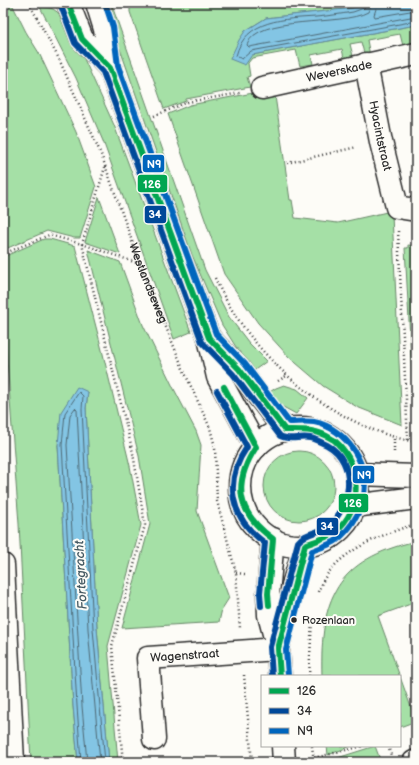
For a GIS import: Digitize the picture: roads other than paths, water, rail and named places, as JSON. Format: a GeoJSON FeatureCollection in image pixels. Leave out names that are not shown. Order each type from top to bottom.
{"type":"FeatureCollection","features":[{"type":"Feature","properties":{"kind":"street"},"geometry":{"type":"LineString","coordinates":[[68,3],[82,38],[110,68]]}},
{"type":"Feature","properties":{"kind":"street"},"geometry":{"type":"LineString","coordinates":[[97,3],[105,29],[110,68],[209,338],[218,377],[256,446]]}},
{"type":"Feature","properties":{"kind":"street","name":"Weverskade"},"geometry":{"type":"LineString","coordinates":[[262,88],[416,54]]}},
{"type":"Feature","properties":{"kind":"street","name":"Hyacintstraat"},"geometry":{"type":"LineString","coordinates":[[366,64],[380,142],[406,208]]}},
{"type":"Feature","properties":{"kind":"street"},"geometry":{"type":"LineString","coordinates":[[209,338],[239,369],[285,430]]}},
{"type":"Feature","properties":{"kind":"street"},"geometry":{"type":"LineString","coordinates":[[303,428],[321,432],[330,437],[344,449],[352,461],[356,474],[358,490],[354,506],[343,525],[326,539],[305,545],[289,544],[273,539],[265,534],[251,520],[242,502],[240,482],[247,459],[256,446],[269,436],[285,430],[303,428]]}},
{"type":"Feature","properties":{"kind":"street"},"geometry":{"type":"LineString","coordinates":[[356,474],[416,476]]}},
{"type":"Feature","properties":{"kind":"street"},"geometry":{"type":"LineString","coordinates":[[354,506],[416,498]]}},
{"type":"Feature","properties":{"kind":"street"},"geometry":{"type":"LineString","coordinates":[[273,539],[268,594],[269,615],[278,649],[280,675]]}},
{"type":"Feature","properties":{"kind":"street"},"geometry":{"type":"LineString","coordinates":[[278,649],[294,582],[305,545]]}},
{"type":"Feature","properties":{"kind":"street"},"geometry":{"type":"LineString","coordinates":[[3,565],[13,762]]}},
{"type":"Feature","properties":{"kind":"street","name":"Wagenstraat"},"geometry":{"type":"LineString","coordinates":[[154,739],[148,658],[278,649]]}},
{"type":"Feature","properties":{"kind":"street"},"geometry":{"type":"LineString","coordinates":[[283,747],[284,762]]}},
{"type":"Feature","properties":{"kind":"water"},"geometry":{"type":"Polygon","coordinates":[[[368,3],[416,3],[416,25],[252,55],[245,65],[230,59],[245,31],[266,18],[352,8],[368,3]]]}},
{"type":"Feature","properties":{"kind":"water","name":"Fortegracht"},"geometry":{"type":"Polygon","coordinates":[[[77,387],[88,392],[86,408],[97,628],[109,762],[78,762],[73,706],[58,445],[61,412],[77,387]]]}},
{"type":"Feature","properties":{"kind":"place","name":"Rozenlaan"},"geometry":{"type":"Point","coordinates":[294,620]}}]}
